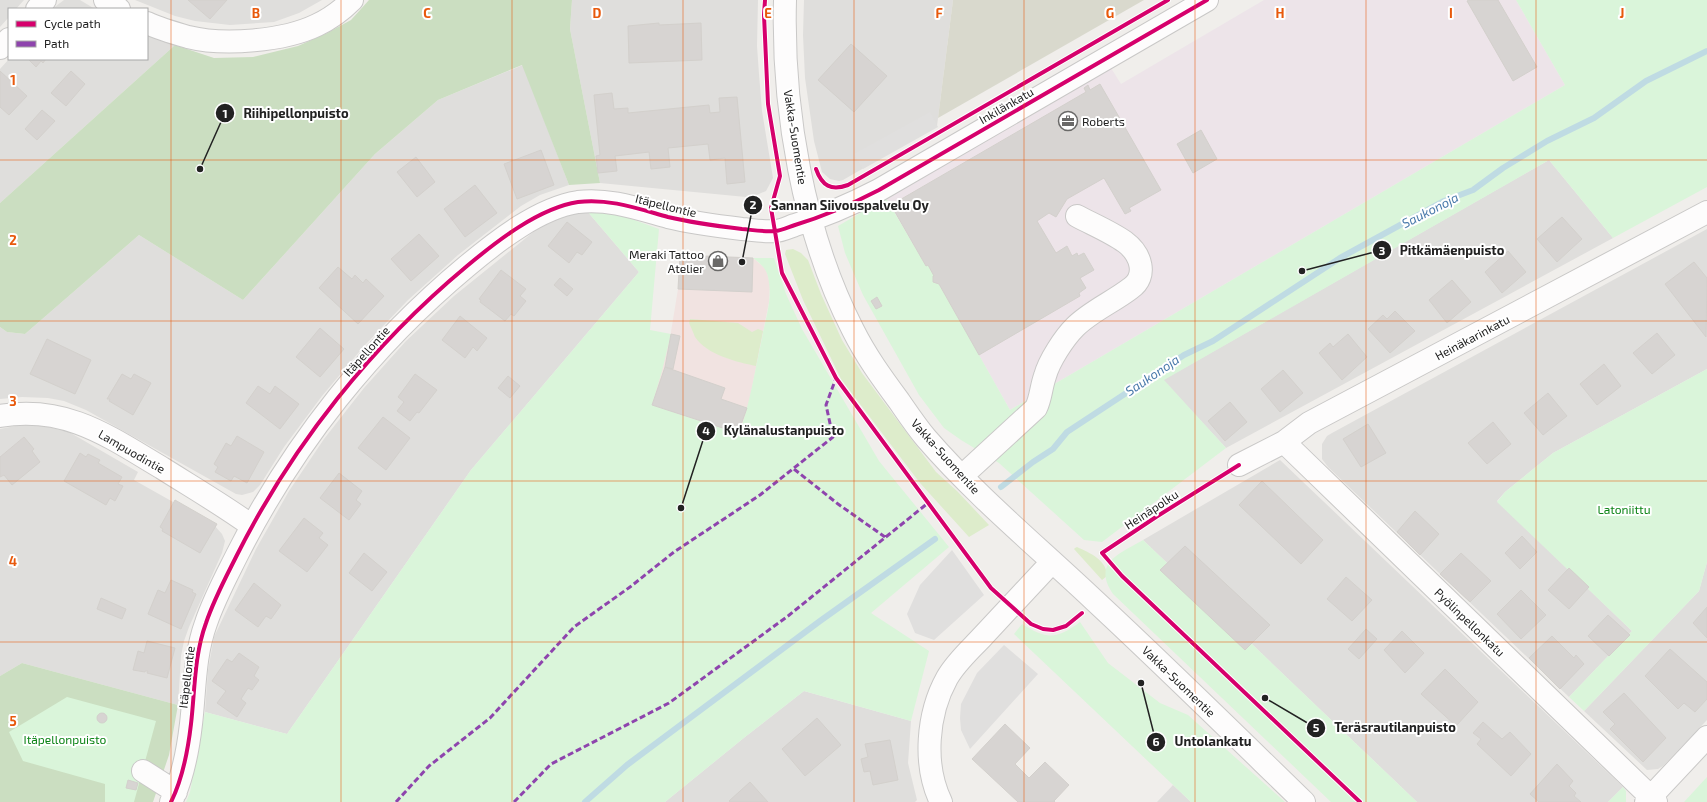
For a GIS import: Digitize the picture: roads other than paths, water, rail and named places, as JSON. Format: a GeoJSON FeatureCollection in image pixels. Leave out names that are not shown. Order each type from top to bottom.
{"type":"FeatureCollection","features":[{"type":"Feature","properties":{"kind":"street"},"geometry":{"type":"LineString","coordinates":[[38,8],[45,0]]}},
{"type":"Feature","properties":{"kind":"street"},"geometry":{"type":"LineString","coordinates":[[105,0],[117,8]]}},
{"type":"Feature","properties":{"kind":"street"},"geometry":{"type":"LineString","coordinates":[[148,23],[189,37],[220,41],[244,41],[302,31],[332,16],[352,0]]}},
{"type":"Feature","properties":{"kind":"street","name":"Vakka-Suomentie"},"geometry":{"type":"LineString","coordinates":[[784,0],[784,26],[790,114],[799,173],[825,266],[852,329],[872,364],[924,436],[962,476],[1095,601],[1304,802]]}},
{"type":"Feature","properties":{"kind":"street","name":"Inkilänkatu"},"geometry":{"type":"LineString","coordinates":[[812,220],[846,207],[879,190],[1207,0]]}},
{"type":"Feature","properties":{"kind":"street"},"geometry":{"type":"LineString","coordinates":[[0,48],[8,40]]}},
{"type":"Feature","properties":{"kind":"street","name":"Itäpellontie"},"geometry":{"type":"LineString","coordinates":[[174,797],[185,762],[191,724],[196,665],[204,626],[216,598],[252,526],[284,473],[312,431],[348,385],[391,337],[446,283],[491,247],[524,224],[570,204],[597,201],[610,202],[692,222],[754,230],[776,231],[812,220]]}},
{"type":"Feature","properties":{"kind":"street","name":"Heinäkarinkatu"},"geometry":{"type":"LineString","coordinates":[[1239,465],[1284,442],[1309,423],[1707,212]]}},
{"type":"Feature","properties":{"kind":"street"},"geometry":{"type":"LineString","coordinates":[[962,476],[1036,408],[1039,402],[1045,375],[1062,342],[1075,326],[1131,288],[1140,277],[1142,269],[1139,261],[1134,251],[1125,242],[1077,216]]}},
{"type":"Feature","properties":{"kind":"street","name":"Lampuodintie"},"geometry":{"type":"LineString","coordinates":[[0,416],[49,415],[70,420],[102,432],[220,503],[252,526]]}},
{"type":"Feature","properties":{"kind":"street","name":"Pyölinpellonkatu"},"geometry":{"type":"LineString","coordinates":[[1284,442],[1651,800]]}},
{"type":"Feature","properties":{"kind":"street"},"geometry":{"type":"LineString","coordinates":[[942,802],[936,791],[930,750],[931,725],[937,701],[948,677],[962,659],[1052,562]]}},
{"type":"Feature","properties":{"kind":"street"},"geometry":{"type":"LineString","coordinates":[[1651,800],[1707,737]]}},
{"type":"Feature","properties":{"kind":"street"},"geometry":{"type":"LineString","coordinates":[[143,771],[174,797]]}},
{"type":"Feature","properties":{"kind":"waterway","name":"Saukonoja"},"geometry":{"type":"LineString","coordinates":[[1001,487],[1033,462],[1053,449],[1067,432],[1184,355],[1213,341],[1340,258],[1444,201],[1473,190],[1503,168],[1547,141],[1594,118],[1646,81],[1707,51]]}},
{"type":"Feature","properties":{"kind":"waterway"},"geometry":{"type":"LineString","coordinates":[[585,802],[627,765],[820,621],[935,539]]}},
{"type":"Feature","properties":{"kind":"place","name":"Roberts"},"geometry":{"type":"Point","coordinates":[1068,121]}},
{"type":"Feature","properties":{"kind":"place","name":"Riihipellonpuisto"},"geometry":{"type":"Point","coordinates":[200,169]}},
{"type":"Feature","properties":{"kind":"place","name":"Meraki Tattoo Atelier"},"geometry":{"type":"Point","coordinates":[718,261]}},
{"type":"Feature","properties":{"kind":"place","name":"Sannan Siivouspalvelu Oy"},"geometry":{"type":"Point","coordinates":[742,262]}},
{"type":"Feature","properties":{"kind":"place","name":"Pitkämäenpuisto"},"geometry":{"type":"Point","coordinates":[1302,271]}},
{"type":"Feature","properties":{"kind":"place","name":"Kylänalustanpuisto"},"geometry":{"type":"Point","coordinates":[681,508]}},
{"type":"Feature","properties":{"kind":"place","name":"Untolankatu"},"geometry":{"type":"Point","coordinates":[1141,683]}},
{"type":"Feature","properties":{"kind":"place","name":"Teräsrautilanpuisto"},"geometry":{"type":"Point","coordinates":[1265,698]}},
{"type":"Feature","properties":{"kind":"park label","name":"Latoniittu"},"geometry":{"type":"Point","coordinates":[1624,509]}},
{"type":"Feature","properties":{"kind":"park label","name":"Itäpellonpuisto"},"geometry":{"type":"Point","coordinates":[65,739]}}]}
